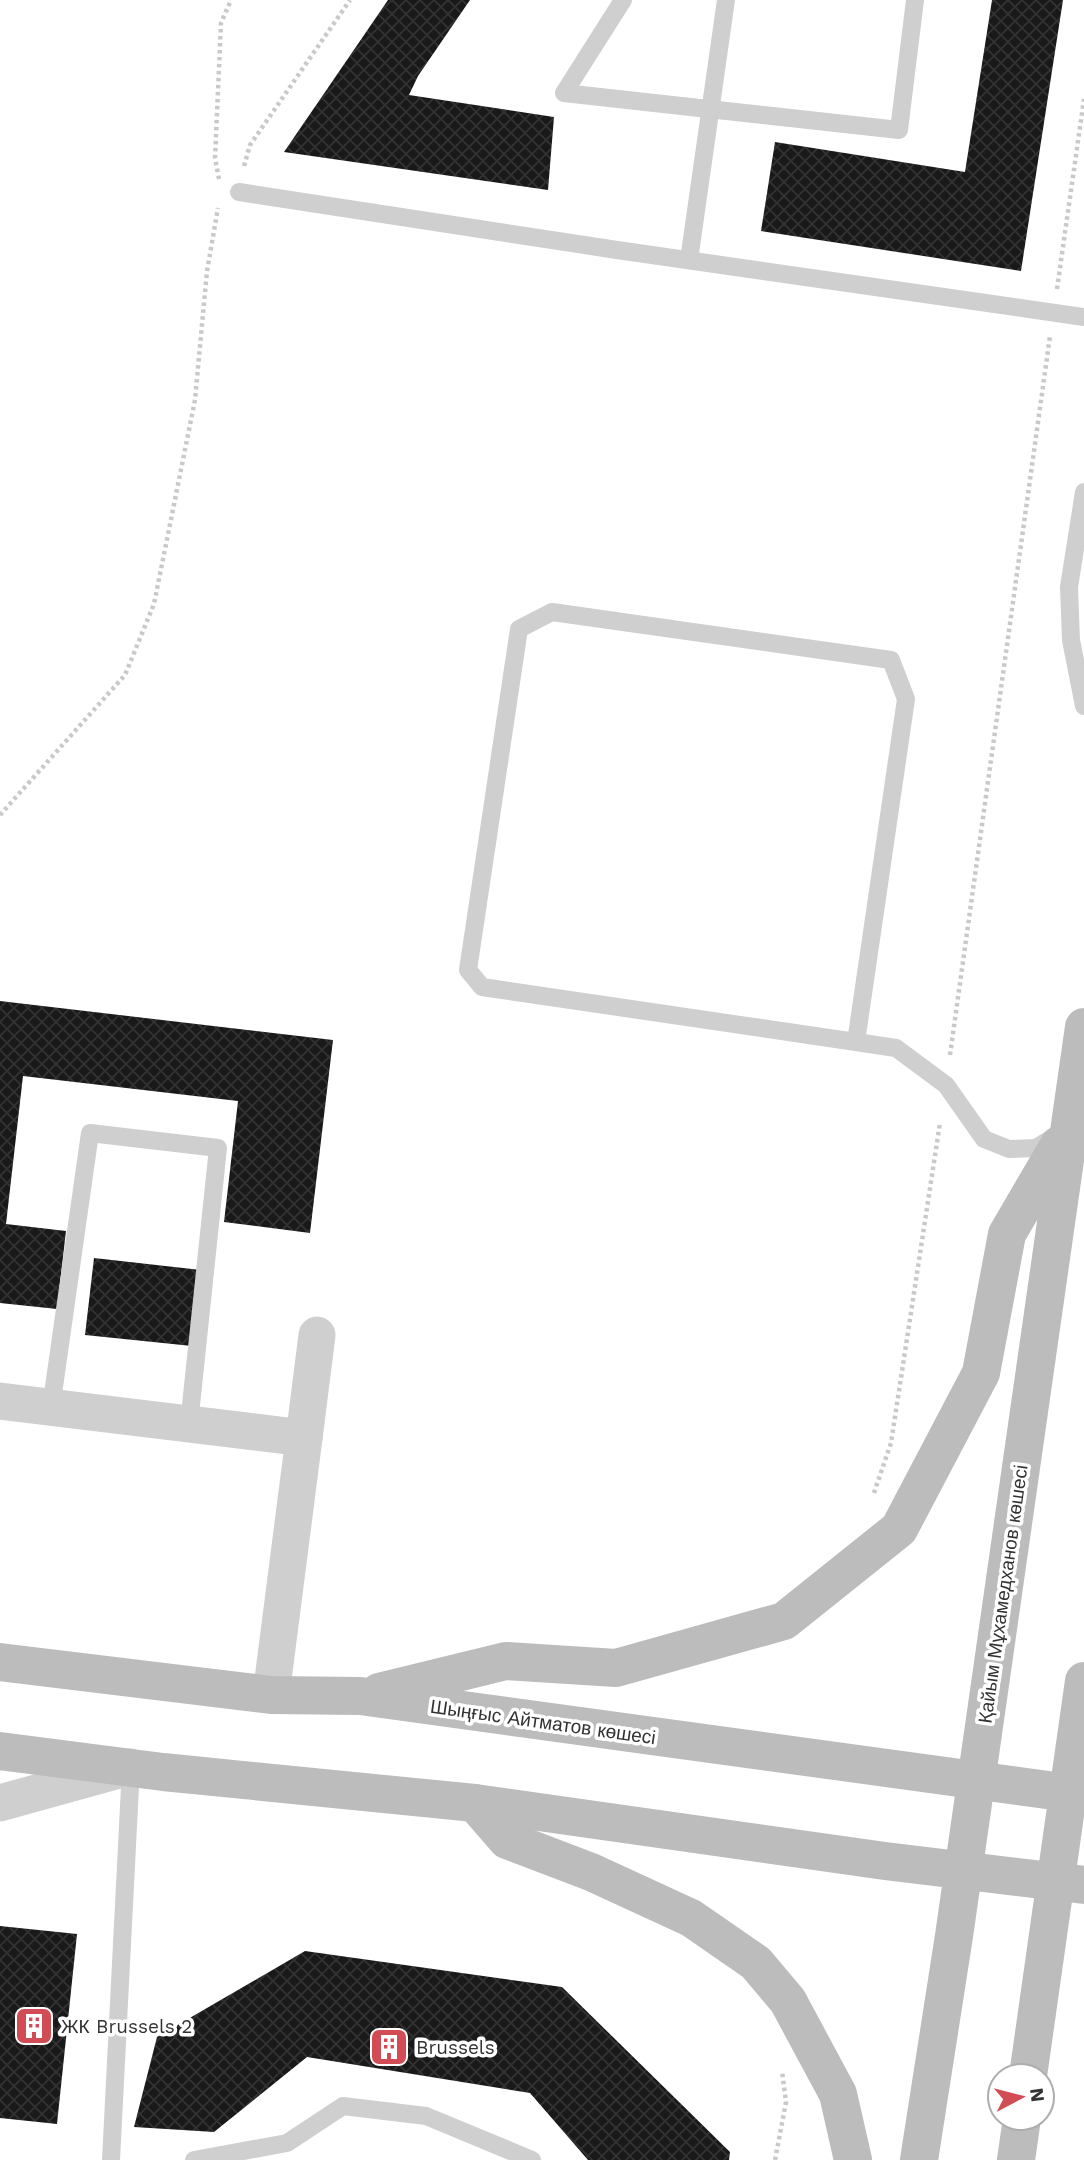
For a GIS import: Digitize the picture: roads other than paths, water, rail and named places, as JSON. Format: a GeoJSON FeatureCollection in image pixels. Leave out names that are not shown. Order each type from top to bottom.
{"type":"FeatureCollection","features":[{"type":"Feature","properties":{"kind":"main road","name":"Қайым Мұхамедханов көшесі"},"geometry":{"type":"LineString","coordinates":[[919,2160],[1084,1027]]}},
{"type":"Feature","properties":{"kind":"main road"},"geometry":{"type":"LineString","coordinates":[[360,1696],[506,1661],[616,1668],[784,1621],[888,1538],[899,1529],[981,1373],[1007,1234],[1069,1128]]}},
{"type":"Feature","properties":{"kind":"main road","name":"Шыңғыс Айтматов көшесі"},"geometry":{"type":"LineString","coordinates":[[0,1661],[271,1695],[360,1696],[1076,1794]]}},
{"type":"Feature","properties":{"kind":"main road"},"geometry":{"type":"LineString","coordinates":[[1031,2062],[1070,1884],[1084,1681]]}},
{"type":"Feature","properties":{"kind":"main road"},"geometry":{"type":"LineString","coordinates":[[0,1751],[163,1772],[475,1803],[1070,1884]]}},
{"type":"Feature","properties":{"kind":"main road"},"geometry":{"type":"LineString","coordinates":[[475,1803],[507,1840],[591,1872],[691,1918],[756,1963],[788,2001],[838,2094],[853,2160]]}},
{"type":"Feature","properties":{"kind":"main road"},"geometry":{"type":"LineString","coordinates":[[1016,2160],[1020,2132]]}},
{"type":"Feature","properties":{"kind":"street"},"geometry":{"type":"LineString","coordinates":[[271,1695],[317,1335]]}},
{"type":"Feature","properties":{"kind":"street"},"geometry":{"type":"LineString","coordinates":[[0,1401],[304,1438]]}},
{"type":"Feature","properties":{"kind":"street"},"geometry":{"type":"LineString","coordinates":[[0,1803],[131,1767]]}},
{"type":"Feature","properties":{"kind":"lane"},"geometry":{"type":"LineString","coordinates":[[623,0],[564,93],[898,130],[915,0]]}},
{"type":"Feature","properties":{"kind":"lane"},"geometry":{"type":"LineString","coordinates":[[688,260],[726,0]]}},
{"type":"Feature","properties":{"kind":"lane"},"geometry":{"type":"LineString","coordinates":[[230,191],[1084,317]]}},
{"type":"Feature","properties":{"kind":"lane"},"geometry":{"type":"LineString","coordinates":[[1084,492],[1069,587],[1071,640],[1084,706]]}},
{"type":"Feature","properties":{"kind":"lane"},"geometry":{"type":"LineString","coordinates":[[856,1042],[906,699],[891,660],[552,612],[519,629],[468,970],[482,987],[896,1048],[946,1085],[984,1139],[1009,1149],[1037,1148],[1069,1128]]}},
{"type":"Feature","properties":{"kind":"lane"},"geometry":{"type":"LineString","coordinates":[[51,1408],[90,1133],[205,1146],[218,1148],[189,1424]]}},
{"type":"Feature","properties":{"kind":"lane"},"geometry":{"type":"LineString","coordinates":[[111,2160],[131,1767]]}},
{"type":"Feature","properties":{"kind":"lane"},"geometry":{"type":"LineString","coordinates":[[194,2160],[287,2143],[343,2106],[426,2116],[532,2160]]}},
{"type":"Feature","properties":{"kind":"place","name":"ЖК Brussels 2"},"geometry":{"type":"Point","coordinates":[34,2026]}},
{"type":"Feature","properties":{"kind":"place","name":"Brussels"},"geometry":{"type":"Point","coordinates":[389,2047]}}]}
